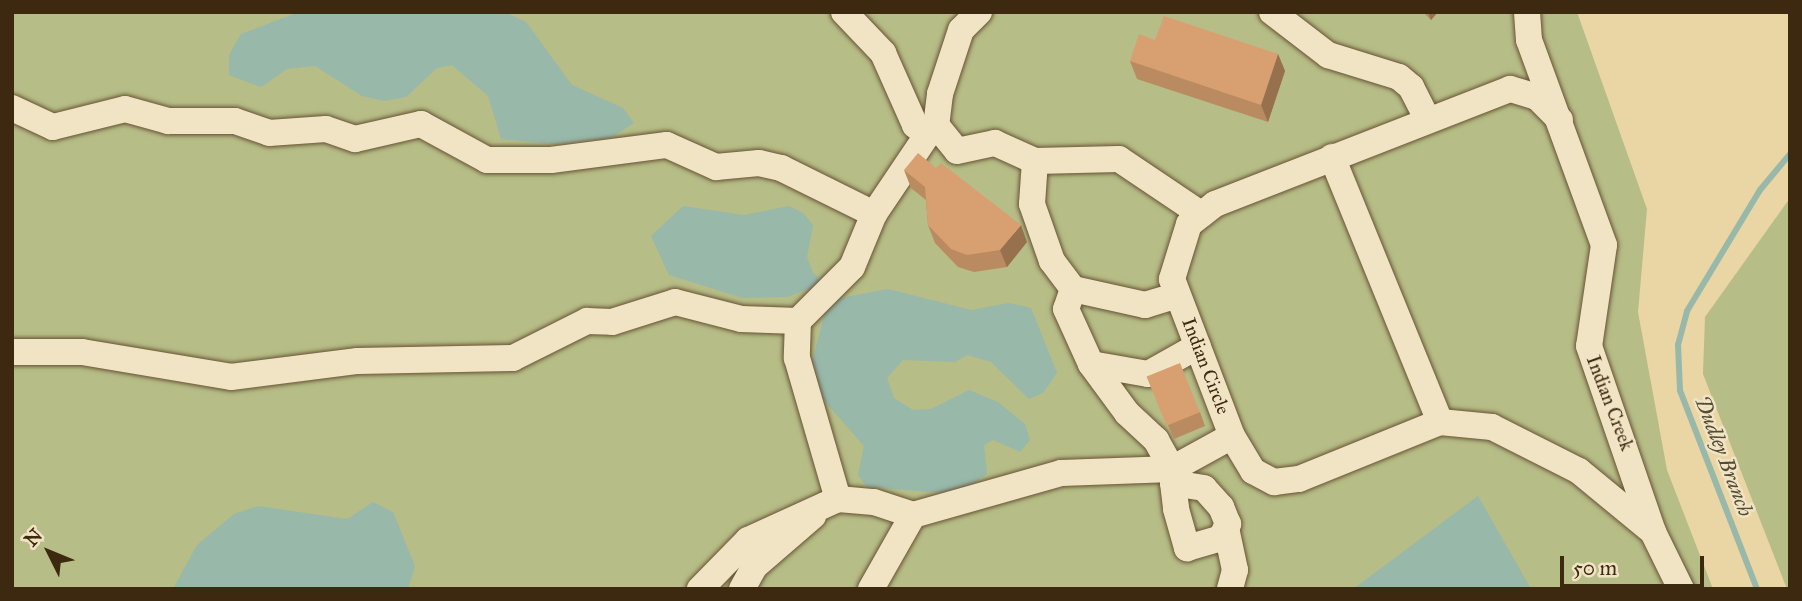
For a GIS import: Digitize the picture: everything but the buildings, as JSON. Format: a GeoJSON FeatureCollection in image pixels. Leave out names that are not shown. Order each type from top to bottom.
{"type":"FeatureCollection","features":[{"type":"Feature","properties":{"kind":"lane"},"geometry":{"type":"LineString","coordinates":[[844,12],[883,53],[906,113],[957,151],[995,143],[1035,161],[1119,159],[1201,214],[1332,157],[1510,89],[1537,97],[1560,120]]}},
{"type":"Feature","properties":{"kind":"lane"},"geometry":{"type":"LineString","coordinates":[[838,499],[797,358],[817,304],[852,267],[874,214],[932,130],[948,60],[961,30],[979,12]]}},
{"type":"Feature","properties":{"kind":"lane"},"geometry":{"type":"LineString","coordinates":[[1272,12],[1328,55],[1399,77],[1427,119]]}},
{"type":"Feature","properties":{"kind":"lane","name":"Indian Creek"},"geometry":{"type":"LineString","coordinates":[[1527,12],[1529,40],[1604,245],[1589,346],[1653,532],[1681,589]]}},
{"type":"Feature","properties":{"kind":"lane"},"geometry":{"type":"LineString","coordinates":[[12,108],[53,128],[125,109],[168,121],[235,121],[269,134],[326,129],[355,139],[421,124],[488,160],[551,160],[667,145],[716,167],[759,163],[781,168],[874,214]]}},
{"type":"Feature","properties":{"kind":"lane"},"geometry":{"type":"LineString","coordinates":[[1332,157],[1440,422]]}},
{"type":"Feature","properties":{"kind":"lane"},"geometry":{"type":"LineString","coordinates":[[1035,161],[1032,204],[1052,261],[1073,289],[1144,305],[1178,295]]}},
{"type":"Feature","properties":{"kind":"lane","name":"Indian Circle"},"geometry":{"type":"LineString","coordinates":[[1201,214],[1177,249],[1172,279],[1233,436],[1253,471],[1274,482],[1298,478],[1440,422],[1492,427],[1534,443],[1579,471],[1653,532]]}},
{"type":"Feature","properties":{"kind":"lane"},"geometry":{"type":"LineString","coordinates":[[1073,289],[1066,309],[1091,363],[1126,413],[1156,440],[1172,476],[1187,548],[1221,538],[1226,528]]}},
{"type":"Feature","properties":{"kind":"lane"},"geometry":{"type":"LineString","coordinates":[[12,352],[82,352],[196,376],[231,377],[358,361],[513,358],[587,321],[612,322],[676,302],[741,319],[817,304]]}},
{"type":"Feature","properties":{"kind":"lane"},"geometry":{"type":"LineString","coordinates":[[1091,363],[1148,374],[1198,346]]}},
{"type":"Feature","properties":{"kind":"lane"},"geometry":{"type":"LineString","coordinates":[[1172,476],[1233,436]]}},
{"type":"Feature","properties":{"kind":"lane"},"geometry":{"type":"LineString","coordinates":[[742,589],[754,567],[814,515],[838,499],[874,502],[913,515],[1061,472],[1172,476],[1204,488],[1221,507],[1235,570],[1230,589]]}},
{"type":"Feature","properties":{"kind":"lane"},"geometry":{"type":"LineString","coordinates":[[700,589],[748,540],[778,523],[814,515]]}},
{"type":"Feature","properties":{"kind":"lane"},"geometry":{"type":"LineString","coordinates":[[871,589],[913,515]]}},
{"type":"Feature","properties":{"kind":"green space"},"geometry":{"type":"Polygon","coordinates":[[[12,12],[1577,12],[1647,209],[1638,312],[1667,470],[1713,589],[12,589],[12,12]]]}},
{"type":"Feature","properties":{"kind":"green space"},"geometry":{"type":"Polygon","coordinates":[[[1790,198],[1790,589],[1787,589],[1703,374],[1705,317],[1790,198]]]}},
{"type":"Feature","properties":{"kind":"shaded area"},"geometry":{"type":"Polygon","coordinates":[[[299,12],[505,12],[526,22],[572,85],[623,108],[634,123],[611,138],[552,144],[501,139],[488,96],[452,65],[437,68],[406,97],[384,101],[362,96],[315,66],[287,69],[261,87],[229,75],[229,55],[241,34],[299,12]]]}},
{"type":"Feature","properties":{"kind":"shaded area"},"geometry":{"type":"Polygon","coordinates":[[[683,206],[744,215],[789,206],[803,213],[813,225],[807,257],[813,273],[840,298],[888,289],[971,310],[1009,303],[1031,308],[1057,373],[1043,393],[1029,399],[991,362],[967,355],[955,362],[903,360],[887,378],[894,398],[913,410],[931,409],[969,390],[998,402],[1025,424],[1030,440],[1020,452],[993,440],[984,445],[987,474],[958,494],[867,487],[858,475],[864,446],[820,396],[810,370],[826,308],[807,289],[788,297],[743,298],[669,275],[651,236],[683,206]]]}},
{"type":"Feature","properties":{"kind":"shaded area"},"geometry":{"type":"Polygon","coordinates":[[[1478,496],[1531,589],[1353,589],[1478,496]]]}},
{"type":"Feature","properties":{"kind":"shaded area"},"geometry":{"type":"Polygon","coordinates":[[[373,502],[393,512],[415,566],[408,589],[173,589],[197,545],[234,514],[258,506],[347,519],[373,502]]]}},
{"type":"Feature","properties":{"kind":"waterway","name":"Dudley Branch"},"geometry":{"type":"LineString","coordinates":[[1757,589],[1680,390],[1678,345],[1687,311],[1760,190],[1790,154]]}}]}
